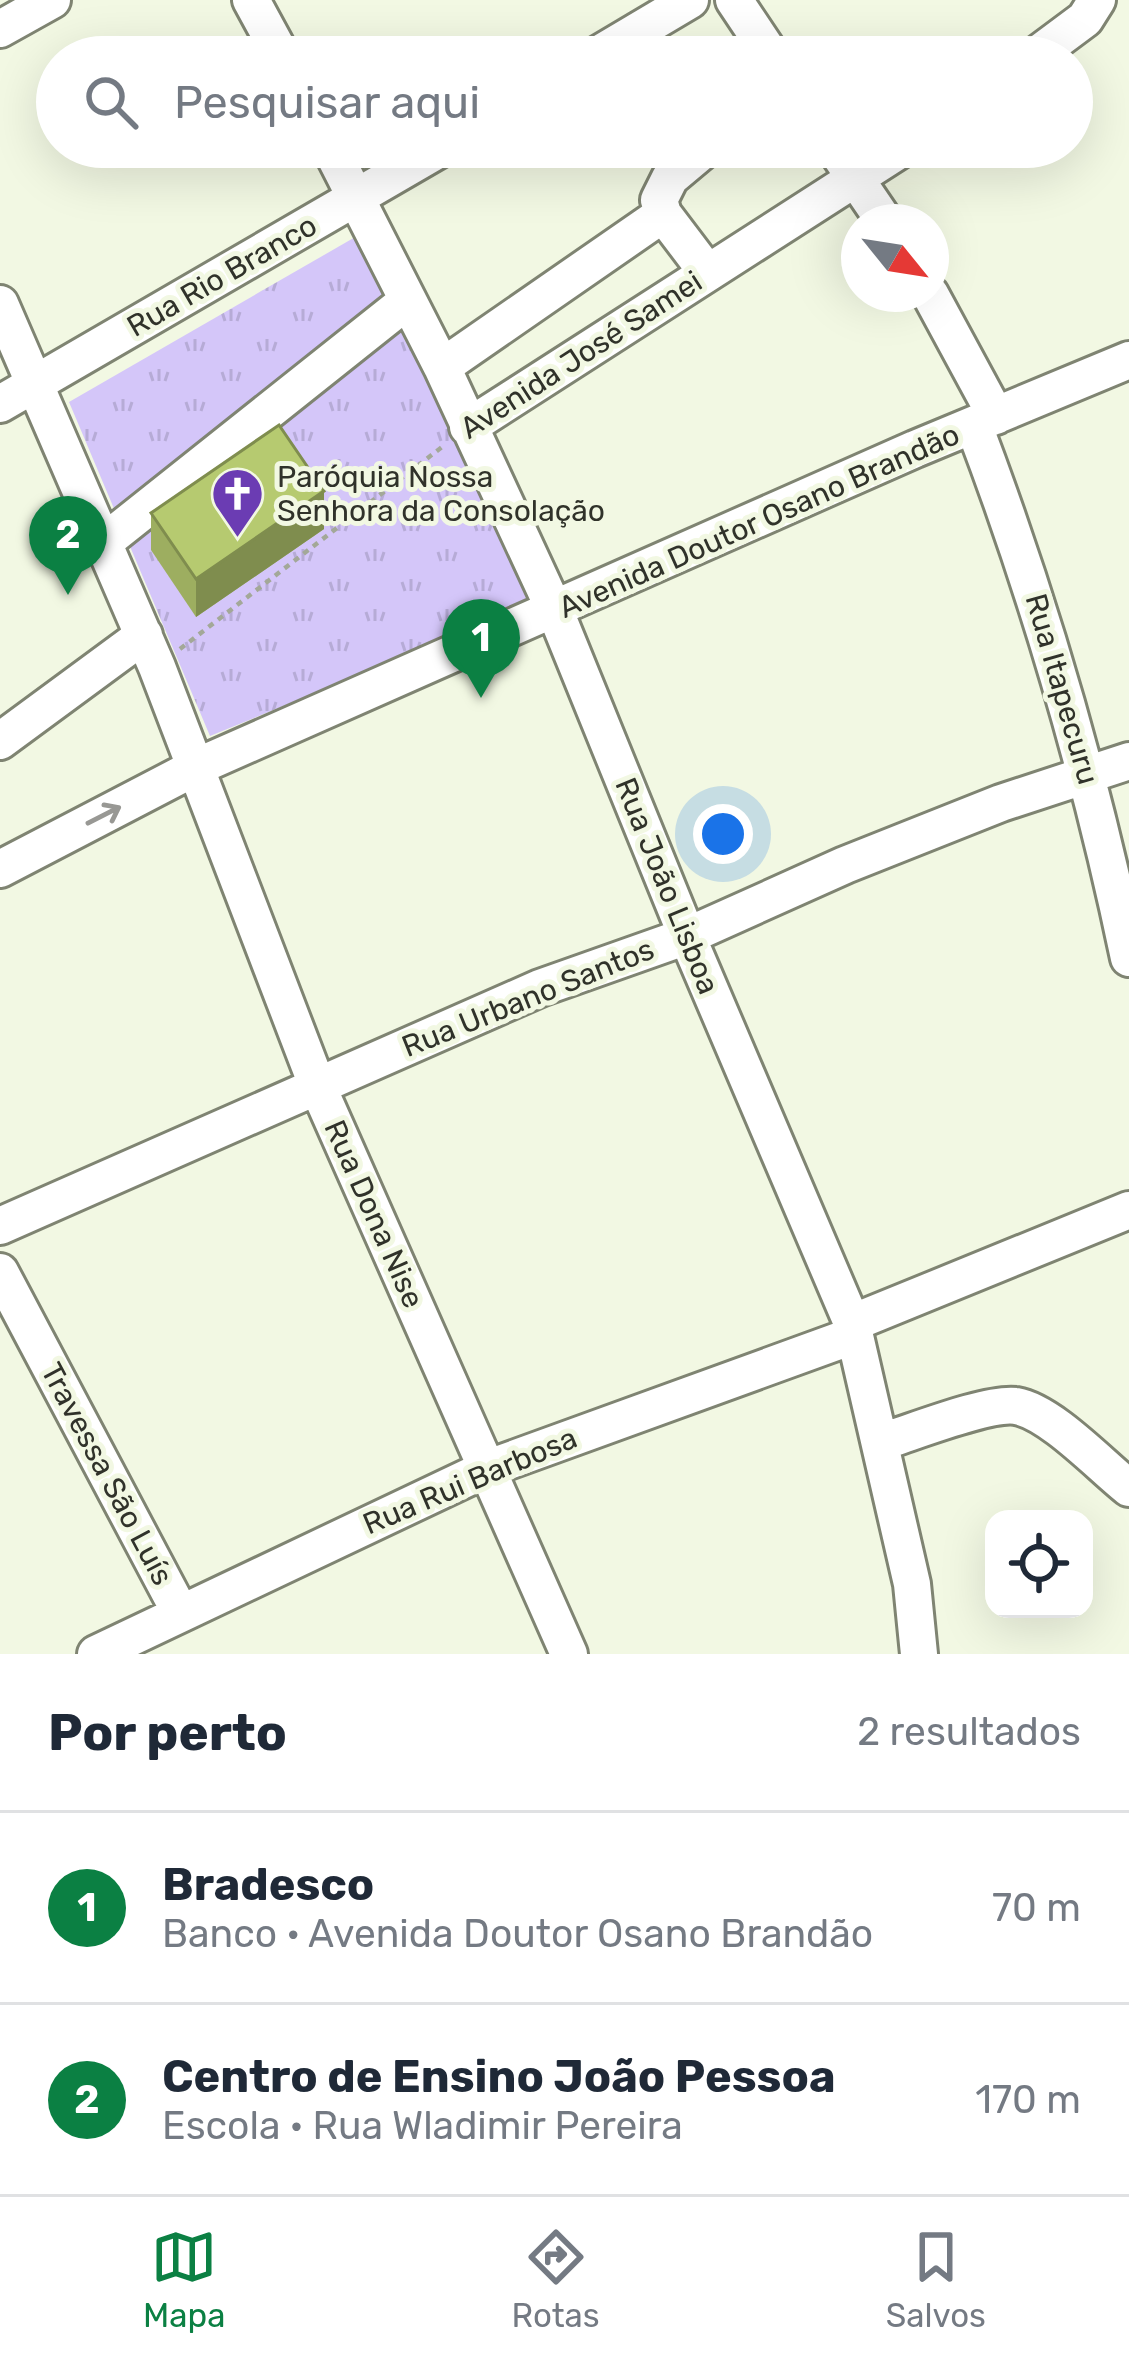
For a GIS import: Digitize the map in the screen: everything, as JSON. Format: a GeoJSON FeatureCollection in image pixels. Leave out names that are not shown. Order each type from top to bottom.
{"type":"FeatureCollection","features":[{"type":"Feature","properties":{"kind":"street"},"geometry":{"type":"LineString","coordinates":[[0,29],[52,0]]}},
{"type":"Feature","properties":{"kind":"street"},"geometry":{"type":"LineString","coordinates":[[250,0],[270,36]]}},
{"type":"Feature","properties":{"kind":"street"},"geometry":{"type":"LineString","coordinates":[[629,36],[690,0]]}},
{"type":"Feature","properties":{"kind":"street"},"geometry":{"type":"LineString","coordinates":[[734,0],[758,36]]}},
{"type":"Feature","properties":{"kind":"street"},"geometry":{"type":"LineString","coordinates":[[1062,36],[1085,19],[1097,0]]}},
{"type":"Feature","properties":{"kind":"street","name":"Rua João Lisboa"},"geometry":{"type":"LineString","coordinates":[[342,168],[442,367],[555,611],[686,936],[854,1329],[912,1584],[920,1654]]}},
{"type":"Feature","properties":{"kind":"street","name":"Rua Rio Branco"},"geometry":{"type":"LineString","coordinates":[[0,404],[407,168]]}},
{"type":"Feature","properties":{"kind":"street"},"geometry":{"type":"LineString","coordinates":[[682,168],[670,178],[659,200],[662,214],[706,272]]}},
{"type":"Feature","properties":{"kind":"street"},"geometry":{"type":"LineString","coordinates":[[849,168],[873,204]]}},
{"type":"Feature","properties":{"kind":"street","name":"Avenida José Samei"},"geometry":{"type":"LineString","coordinates":[[468,427],[873,168]]}},
{"type":"Feature","properties":{"kind":"street"},"geometry":{"type":"LineString","coordinates":[[442,367],[662,214]]}},
{"type":"Feature","properties":{"kind":"street"},"geometry":{"type":"LineString","coordinates":[[104,543],[407,301]]}},
{"type":"Feature","properties":{"kind":"street","name":"Rua Dona Nise"},"geometry":{"type":"LineString","coordinates":[[0,304],[150,651],[317,1085],[569,1654]]}},
{"type":"Feature","properties":{"kind":"street","name":"Rua Itapecuru"},"geometry":{"type":"LineString","coordinates":[[937,312],[985,421],[1088,774],[1129,958]]}},
{"type":"Feature","properties":{"kind":"street","name":"Avenida Doutor Osano Brandão"},"geometry":{"type":"LineString","coordinates":[[0,869],[194,768],[1129,360]]}},
{"type":"Feature","properties":{"kind":"street"},"geometry":{"type":"LineString","coordinates":[[0,740],[150,651]]}},
{"type":"Feature","properties":{"kind":"street","name":"Rua Urbano Santos"},"geometry":{"type":"LineString","coordinates":[[0,1226],[540,988],[686,936],[845,865],[1129,761]]}},
{"type":"Feature","properties":{"kind":"street","name":"Rua Rui Barbosa"},"geometry":{"type":"LineString","coordinates":[[95,1654],[486,1469],[854,1329],[1129,1210]]}},
{"type":"Feature","properties":{"kind":"street","name":"Travessa São Luís"},"geometry":{"type":"LineString","coordinates":[[0,1273],[180,1612]]}},
{"type":"Feature","properties":{"kind":"street"},"geometry":{"type":"LineString","coordinates":[[880,1442],[990,1409],[1020,1407],[1047,1421],[1129,1488]]}},
{"type":"Feature","properties":{"kind":"path","name":"Avenida José Samei"},"geometry":{"type":"LineString","coordinates":[[150,651],[468,427]]}},
{"type":"Feature","properties":{"kind":"green space"},"geometry":{"type":"Polygon","coordinates":[[[357,236],[537,602],[210,736],[69,402],[357,236]]]}},
{"type":"Feature","properties":{"kind":"building"},"geometry":{"type":"Polygon","coordinates":[[[279,425],[324,491],[196,579],[151,513],[279,425]]]}},
{"type":"Feature","properties":{"kind":"place","name":"Paróquia Nossa Senhora da Consolação"},"geometry":{"type":"Point","coordinates":[238,540]}},
{"type":"Feature","properties":{"kind":"place","name":"Centro de Ensino João Pessoa"},"geometry":{"type":"Point","coordinates":[68,595]}},
{"type":"Feature","properties":{"kind":"place","name":"Bradesco"},"geometry":{"type":"Point","coordinates":[481,698]}}]}
